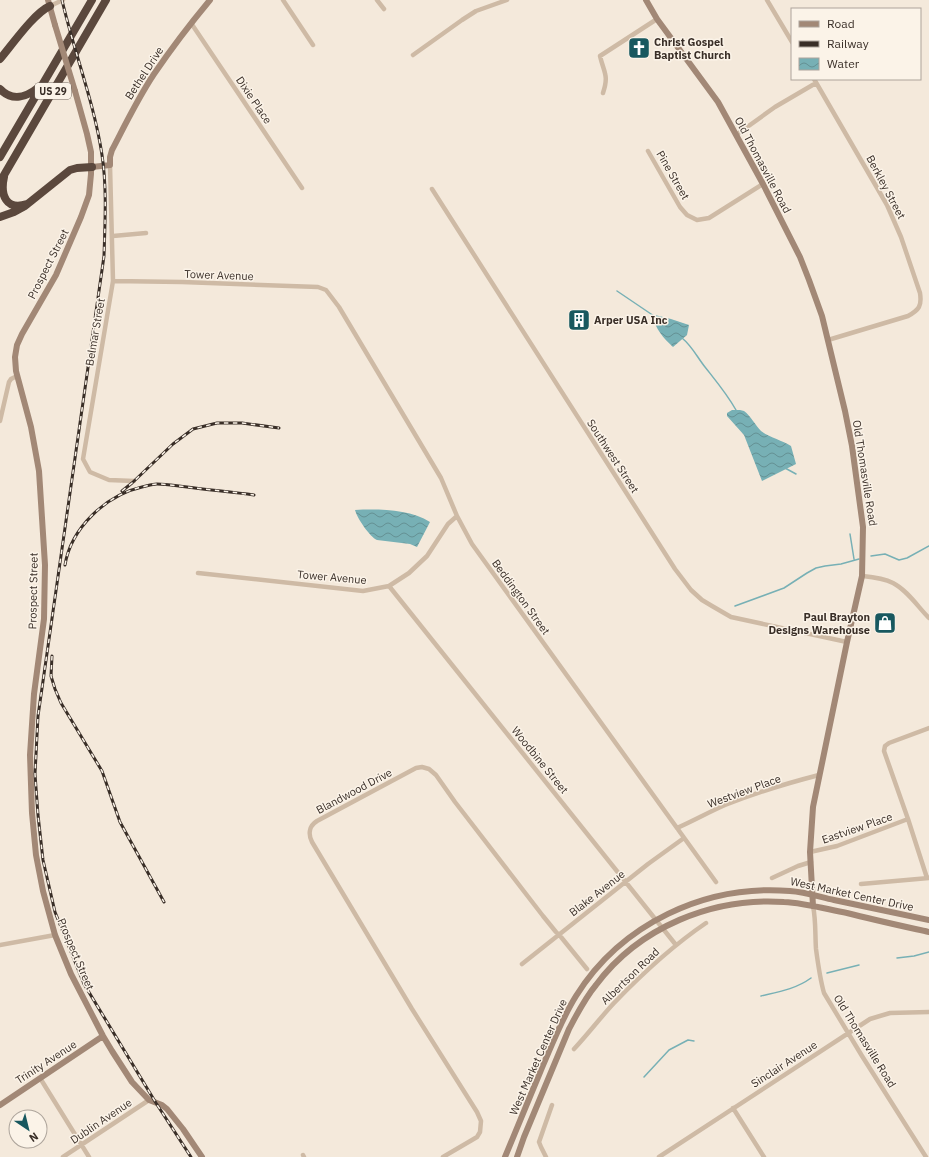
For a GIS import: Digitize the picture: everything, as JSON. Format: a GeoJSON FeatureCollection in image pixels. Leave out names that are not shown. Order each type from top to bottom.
{"type":"FeatureCollection","features":[{"type":"Feature","properties":{"kind":"highway","name":"US 29"},"geometry":{"type":"LineString","coordinates":[[0,157],[92,0]]}},
{"type":"Feature","properties":{"kind":"highway","name":"US 29"},"geometry":{"type":"LineString","coordinates":[[0,182],[106,0]]}},
{"type":"Feature","properties":{"kind":"highway"},"geometry":{"type":"LineString","coordinates":[[1,58],[49,3]]}},
{"type":"Feature","properties":{"kind":"highway"},"geometry":{"type":"LineString","coordinates":[[0,89],[8,96],[21,97],[33,92],[44,82]]}},
{"type":"Feature","properties":{"kind":"highway"},"geometry":{"type":"LineString","coordinates":[[0,218],[18,211],[70,170],[92,167]]}},
{"type":"Feature","properties":{"kind":"highway"},"geometry":{"type":"LineString","coordinates":[[6,172],[2,189],[6,201],[17,206],[32,200]]}},
{"type":"Feature","properties":{"kind":"street"},"geometry":{"type":"LineString","coordinates":[[49,3],[63,0]]}},
{"type":"Feature","properties":{"kind":"street","name":"Bethel Drive"},"geometry":{"type":"LineString","coordinates":[[110,165],[112,150],[134,107],[153,75],[191,23],[210,0]]}},
{"type":"Feature","properties":{"kind":"street"},"geometry":{"type":"LineString","coordinates":[[283,0],[313,45]]}},
{"type":"Feature","properties":{"kind":"street"},"geometry":{"type":"LineString","coordinates":[[378,0],[384,9]]}},
{"type":"Feature","properties":{"kind":"street"},"geometry":{"type":"LineString","coordinates":[[413,54],[476,11],[507,0]]}},
{"type":"Feature","properties":{"kind":"street","name":"Old Thomasville Road"},"geometry":{"type":"LineString","coordinates":[[646,0],[657,19],[718,102],[763,184],[810,280],[828,340],[846,418],[862,510],[864,537],[862,576],[813,807],[810,852],[816,949],[823,989],[830,1004],[926,1157]]}},
{"type":"Feature","properties":{"kind":"street"},"geometry":{"type":"LineString","coordinates":[[768,0],[791,40]]}},
{"type":"Feature","properties":{"kind":"street","name":"Prospect Street"},"geometry":{"type":"LineString","coordinates":[[49,3],[89,141],[92,167],[89,195],[82,217],[56,275],[18,342],[15,359],[36,448],[41,495],[45,565],[45,612],[34,694],[30,755],[32,813],[36,855],[55,935],[71,974],[103,1036],[132,1082],[149,1100],[162,1105],[170,1112],[202,1157]]}},
{"type":"Feature","properties":{"kind":"street"},"geometry":{"type":"LineString","coordinates":[[603,93],[606,84],[606,74],[600,56],[657,19]]}},
{"type":"Feature","properties":{"kind":"street","name":"Dixie Place"},"geometry":{"type":"LineString","coordinates":[[191,23],[302,188]]}},
{"type":"Feature","properties":{"kind":"street"},"geometry":{"type":"LineString","coordinates":[[736,135],[815,81]]}},
{"type":"Feature","properties":{"kind":"street","name":"Berkley Street"},"geometry":{"type":"LineString","coordinates":[[815,81],[887,205],[901,237],[916,280],[921,301],[919,308],[914,313],[828,340]]}},
{"type":"Feature","properties":{"kind":"street","name":"Pine Street"},"geometry":{"type":"LineString","coordinates":[[648,151],[680,207],[687,215],[697,220],[709,218],[763,184]]}},
{"type":"Feature","properties":{"kind":"street"},"geometry":{"type":"LineString","coordinates":[[92,167],[110,165]]}},
{"type":"Feature","properties":{"kind":"street","name":"Belmar Street"},"geometry":{"type":"LineString","coordinates":[[110,165],[113,281],[83,459],[90,472],[109,480],[134,481]]}},
{"type":"Feature","properties":{"kind":"street","name":"Southwest Street"},"geometry":{"type":"LineString","coordinates":[[432,189],[675,569],[691,590],[712,606],[731,617],[847,642]]}},
{"type":"Feature","properties":{"kind":"street"},"geometry":{"type":"LineString","coordinates":[[112,236],[146,233]]}},
{"type":"Feature","properties":{"kind":"street","name":"Tower Avenue"},"geometry":{"type":"LineString","coordinates":[[113,281],[318,287],[326,290],[339,307]]}},
{"type":"Feature","properties":{"kind":"street","name":"Beddington Street"},"geometry":{"type":"LineString","coordinates":[[339,307],[441,478],[457,516],[472,544],[716,882]]}},
{"type":"Feature","properties":{"kind":"street"},"geometry":{"type":"LineString","coordinates":[[0,421],[9,382],[18,376]]}},
{"type":"Feature","properties":{"kind":"street","name":"Tower Avenue"},"geometry":{"type":"LineString","coordinates":[[198,573],[363,591],[390,586],[409,573],[427,556],[448,524],[457,516]]}},
{"type":"Feature","properties":{"kind":"street"},"geometry":{"type":"LineString","coordinates":[[862,576],[874,577],[894,584],[904,592],[929,618]]}},
{"type":"Feature","properties":{"kind":"street","name":"Woodbine Street"},"geometry":{"type":"LineString","coordinates":[[390,586],[676,945]]}},
{"type":"Feature","properties":{"kind":"street"},"geometry":{"type":"LineString","coordinates":[[861,884],[928,878],[884,750],[889,743],[929,728]]}},
{"type":"Feature","properties":{"kind":"street","name":"Blandwood Drive"},"geometry":{"type":"LineString","coordinates":[[443,1157],[477,1136],[480,1132],[481,1121],[477,1112],[412,1009],[312,842],[309,834],[311,826],[317,820],[416,768],[422,767],[429,769],[436,775],[543,916],[587,969]]}},
{"type":"Feature","properties":{"kind":"street","name":"Westview Place"},"geometry":{"type":"LineString","coordinates":[[677,828],[723,806],[746,797],[820,775]]}},
{"type":"Feature","properties":{"kind":"street","name":"Eastview Place"},"geometry":{"type":"LineString","coordinates":[[810,852],[837,846],[908,819]]}},
{"type":"Feature","properties":{"kind":"street","name":"Blake Avenue"},"geometry":{"type":"LineString","coordinates":[[522,964],[684,838]]}},
{"type":"Feature","properties":{"kind":"street"},"geometry":{"type":"LineString","coordinates":[[772,878],[798,866],[811,862]]}},
{"type":"Feature","properties":{"kind":"street","name":"West Market Center Drive"},"geometry":{"type":"LineString","coordinates":[[505,1157],[562,1021],[576,996],[590,976],[610,954],[625,941],[665,914],[703,900],[742,891],[773,890],[792,891],[929,920]]}},
{"type":"Feature","properties":{"kind":"street","name":"West Market Center Drive"},"geometry":{"type":"LineString","coordinates":[[517,1157],[569,1029],[595,985],[606,972],[632,948],[662,928],[680,919],[709,909],[736,903],[761,901],[785,902],[813,906],[929,932]]}},
{"type":"Feature","properties":{"kind":"street","name":"Albertson Road"},"geometry":{"type":"LineString","coordinates":[[574,1050],[614,1003],[641,976],[676,945],[706,923]]}},
{"type":"Feature","properties":{"kind":"street"},"geometry":{"type":"LineString","coordinates":[[0,945],[55,935]]}},
{"type":"Feature","properties":{"kind":"street","name":"Sinclair Avenue"},"geometry":{"type":"LineString","coordinates":[[659,1157],[667,1155],[733,1108],[870,1019],[890,1013],[929,1012]]}},
{"type":"Feature","properties":{"kind":"street","name":"Trinity Avenue"},"geometry":{"type":"LineString","coordinates":[[0,1105],[103,1036]]}},
{"type":"Feature","properties":{"kind":"street"},"geometry":{"type":"LineString","coordinates":[[40,1078],[89,1157]]}},
{"type":"Feature","properties":{"kind":"street","name":"Dublin Avenue"},"geometry":{"type":"LineString","coordinates":[[63,1157],[149,1100]]}},
{"type":"Feature","properties":{"kind":"street"},"geometry":{"type":"LineString","coordinates":[[546,1157],[540,1147],[539,1142],[552,1105]]}},
{"type":"Feature","properties":{"kind":"street"},"geometry":{"type":"LineString","coordinates":[[733,1108],[764,1157]]}},
{"type":"Feature","properties":{"kind":"water"},"geometry":{"type":"Polygon","coordinates":[[[655,315],[689,325],[687,335],[673,347],[663,337],[658,329],[652,316],[655,315]]]}},
{"type":"Feature","properties":{"kind":"water"},"geometry":{"type":"Polygon","coordinates":[[[732,410],[744,411],[749,415],[761,431],[791,446],[796,464],[762,481],[744,435],[727,416],[727,413],[732,410]]]}},
{"type":"Feature","properties":{"kind":"water"},"geometry":{"type":"Polygon","coordinates":[[[355,510],[404,512],[413,514],[430,522],[417,547],[410,544],[377,540],[364,527],[355,510]]]}},
{"type":"Feature","properties":{"kind":"waterway"},"geometry":{"type":"LineString","coordinates":[[617,291],[654,316]]}},
{"type":"Feature","properties":{"kind":"waterway"},"geometry":{"type":"LineString","coordinates":[[682,338],[692,348],[736,410]]}},
{"type":"Feature","properties":{"kind":"waterway"},"geometry":{"type":"LineString","coordinates":[[785,468],[796,474]]}},
{"type":"Feature","properties":{"kind":"waterway"},"geometry":{"type":"LineString","coordinates":[[850,534],[854,559]]}},
{"type":"Feature","properties":{"kind":"waterway"},"geometry":{"type":"LineString","coordinates":[[871,556],[885,554],[899,560],[907,558],[929,546]]}},
{"type":"Feature","properties":{"kind":"waterway"},"geometry":{"type":"LineString","coordinates":[[735,606],[784,588],[816,568],[841,564],[859,559]]}},
{"type":"Feature","properties":{"kind":"waterway"},"geometry":{"type":"LineString","coordinates":[[897,958],[929,952]]}},
{"type":"Feature","properties":{"kind":"waterway"},"geometry":{"type":"LineString","coordinates":[[827,973],[859,965]]}},
{"type":"Feature","properties":{"kind":"waterway"},"geometry":{"type":"LineString","coordinates":[[761,996],[793,987],[811,978]]}},
{"type":"Feature","properties":{"kind":"waterway"},"geometry":{"type":"LineString","coordinates":[[644,1077],[669,1050],[688,1040],[694,1041]]}},
{"type":"Feature","properties":{"kind":"railway"},"geometry":{"type":"LineString","coordinates":[[62,0],[89,96],[102,155],[104,167],[105,218],[104,256],[38,716],[35,774],[43,860],[55,912],[84,984],[156,1103],[191,1157]]}},
{"type":"Feature","properties":{"kind":"railway"},"geometry":{"type":"LineString","coordinates":[[122,491],[173,444],[193,429],[217,423],[242,423],[279,428]]}},
{"type":"Feature","properties":{"kind":"railway"},"geometry":{"type":"LineString","coordinates":[[65,565],[74,538],[92,515],[103,505],[129,491],[155,484],[161,484],[254,495]]}},
{"type":"Feature","properties":{"kind":"railway"},"geometry":{"type":"LineString","coordinates":[[52,656],[51,676],[61,703],[102,771],[120,822],[164,902]]}},
{"type":"Feature","properties":{"kind":"place","name":"Christ Gospel Baptist Church"},"geometry":{"type":"Point","coordinates":[639,48]}},
{"type":"Feature","properties":{"kind":"place","name":"Arper USA Inc"},"geometry":{"type":"Point","coordinates":[579,320]}},
{"type":"Feature","properties":{"kind":"place","name":"Paul Brayton Designs Warehouse"},"geometry":{"type":"Point","coordinates":[885,623]}}]}
